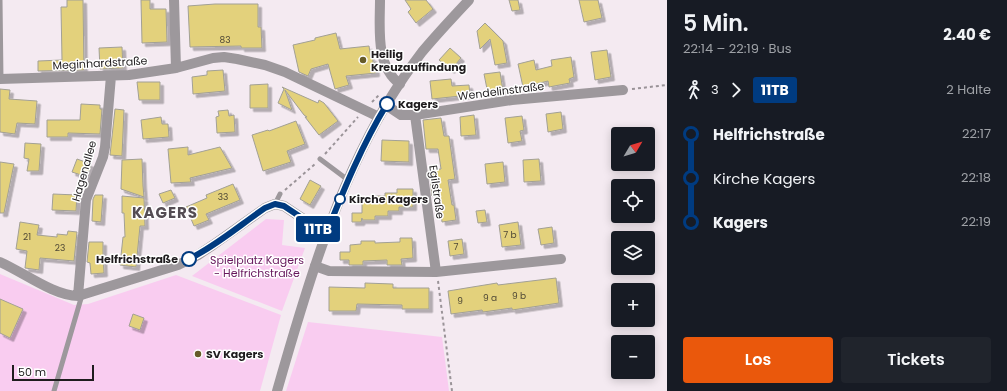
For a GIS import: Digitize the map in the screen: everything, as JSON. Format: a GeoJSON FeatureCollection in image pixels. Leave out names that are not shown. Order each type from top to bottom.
{"type":"FeatureCollection","features":[{"type":"Feature","properties":{"kind":"street"},"geometry":{"type":"LineString","coordinates":[[174,0],[176,68]]}},
{"type":"Feature","properties":{"kind":"street"},"geometry":{"type":"LineString","coordinates":[[380,0],[381,51],[385,66],[396,82]]}},
{"type":"Feature","properties":{"kind":"street"},"geometry":{"type":"LineString","coordinates":[[277,391],[298,317],[326,234],[348,180],[396,82],[469,0]]}},
{"type":"Feature","properties":{"kind":"street","name":"Meginhardstraße"},"geometry":{"type":"LineString","coordinates":[[0,79],[128,75],[176,68],[213,58],[237,58],[285,72],[379,117]]}},
{"type":"Feature","properties":{"kind":"street","name":"Hagenallee"},"geometry":{"type":"LineString","coordinates":[[80,296],[86,200],[103,157],[111,76]]}},
{"type":"Feature","properties":{"kind":"street","name":"Wendelinstraße"},"geometry":{"type":"LineString","coordinates":[[386,105],[401,115],[415,115],[512,100],[623,90]]}},
{"type":"Feature","properties":{"kind":"street","name":"Egilstraße"},"geometry":{"type":"LineString","coordinates":[[415,115],[436,272]]}},
{"type":"Feature","properties":{"kind":"street"},"geometry":{"type":"LineString","coordinates":[[0,262],[58,292],[80,296],[178,265],[198,255],[265,208],[275,204],[284,206],[326,234]]}},
{"type":"Feature","properties":{"kind":"street"},"geometry":{"type":"LineString","coordinates":[[315,266],[329,271],[436,272],[561,259]]}},
{"type":"Feature","properties":{"kind":"lane"},"geometry":{"type":"LineString","coordinates":[[0,0],[0,79]]}},
{"type":"Feature","properties":{"kind":"lane"},"geometry":{"type":"LineString","coordinates":[[320,159],[348,180]]}},
{"type":"Feature","properties":{"kind":"lane"},"geometry":{"type":"LineString","coordinates":[[275,204],[280,194]]}},
{"type":"Feature","properties":{"kind":"lane","name":"Hagenallee"},"geometry":{"type":"LineString","coordinates":[[54,391],[80,296]]}},
{"type":"Feature","properties":{"kind":"path"},"geometry":{"type":"LineString","coordinates":[[280,194],[320,159],[364,110],[396,82]]}},
{"type":"Feature","properties":{"kind":"path"},"geometry":{"type":"LineString","coordinates":[[623,90],[667,85]]}},
{"type":"Feature","properties":{"kind":"path"},"geometry":{"type":"LineString","coordinates":[[436,272],[452,391]]}},
{"type":"Feature","properties":{"kind":"green space","name":"Spielplatz Kagers - Helfrichstraße"},"geometry":{"type":"Polygon","coordinates":[[[266,219],[284,220],[282,245],[305,248],[282,311],[192,276],[266,219]]]}},
{"type":"Feature","properties":{"kind":"green space"},"geometry":{"type":"Polygon","coordinates":[[[0,274],[74,305],[88,304],[176,275],[281,315],[260,391],[0,391],[0,274]]]}},
{"type":"Feature","properties":{"kind":"green space"},"geometry":{"type":"Polygon","coordinates":[[[308,322],[442,337],[449,391],[286,391],[308,322]]]}},
{"type":"Feature","properties":{"kind":"building"},"geometry":{"type":"Polygon","coordinates":[[[67,0],[83,0],[84,70],[38,71],[38,61],[62,60],[61,7],[67,7],[67,0]]]}},
{"type":"Feature","properties":{"kind":"building"},"geometry":{"type":"Polygon","coordinates":[[[141,0],[150,0],[150,9],[166,9],[167,42],[142,43],[141,0]]]}},
{"type":"Feature","properties":{"kind":"building"},"geometry":{"type":"Polygon","coordinates":[[[405,0],[426,0],[433,9],[416,23],[408,12],[411,9],[405,0]]]}},
{"type":"Feature","properties":{"kind":"building"},"geometry":{"type":"Polygon","coordinates":[[[509,0],[518,0],[520,10],[512,11],[509,0]]]}},
{"type":"Feature","properties":{"kind":"building"},"geometry":{"type":"Polygon","coordinates":[[[579,0],[598,0],[602,18],[584,22],[579,0]]]}},
{"type":"Feature","properties":{"kind":"building"},"geometry":{"type":"Polygon","coordinates":[[[215,4],[258,4],[258,27],[261,27],[262,48],[241,48],[241,46],[190,47],[188,6],[215,4]]]}},
{"type":"Feature","properties":{"kind":"building"},"geometry":{"type":"Polygon","coordinates":[[[485,23],[503,41],[507,63],[495,65],[490,39],[480,49],[477,31],[485,23]]]}},
{"type":"Feature","properties":{"kind":"building"},"geometry":{"type":"Polygon","coordinates":[[[336,33],[340,49],[369,46],[371,58],[373,58],[373,63],[375,62],[376,73],[346,76],[349,85],[335,89],[328,64],[311,69],[308,76],[299,72],[293,45],[336,33]]]}},
{"type":"Feature","properties":{"kind":"building"},"geometry":{"type":"Polygon","coordinates":[[[122,47],[123,68],[100,69],[99,48],[122,47]]]}},
{"type":"Feature","properties":{"kind":"building"},"geometry":{"type":"Polygon","coordinates":[[[450,48],[461,58],[451,70],[439,60],[450,48]]]}},
{"type":"Feature","properties":{"kind":"building"},"geometry":{"type":"Polygon","coordinates":[[[607,50],[611,77],[595,80],[591,52],[607,50]]]}},
{"type":"Feature","properties":{"kind":"building"},"geometry":{"type":"Polygon","coordinates":[[[571,57],[574,77],[569,79],[570,83],[549,87],[548,81],[523,87],[518,64],[534,60],[536,70],[552,66],[551,60],[571,57]]]}},
{"type":"Feature","properties":{"kind":"building"},"geometry":{"type":"Polygon","coordinates":[[[223,70],[225,91],[193,94],[192,77],[207,75],[207,71],[223,70]]]}},
{"type":"Feature","properties":{"kind":"building"},"geometry":{"type":"Polygon","coordinates":[[[500,72],[503,91],[488,94],[484,74],[500,72]]]}},
{"type":"Feature","properties":{"kind":"building"},"geometry":{"type":"Polygon","coordinates":[[[451,79],[452,86],[469,85],[470,95],[432,99],[430,81],[451,79]]]}},
{"type":"Feature","properties":{"kind":"building"},"geometry":{"type":"Polygon","coordinates":[[[137,82],[160,82],[160,100],[139,100],[137,82]]]}},
{"type":"Feature","properties":{"kind":"building"},"geometry":{"type":"Polygon","coordinates":[[[268,84],[268,108],[250,108],[250,85],[268,84]]]}},
{"type":"Feature","properties":{"kind":"building"},"geometry":{"type":"Polygon","coordinates":[[[282,87],[318,103],[319,100],[324,103],[338,121],[319,135],[305,117],[307,117],[285,90],[292,110],[278,103],[284,89],[282,87]]]}},
{"type":"Feature","properties":{"kind":"building"},"geometry":{"type":"Polygon","coordinates":[[[0,89],[10,90],[9,99],[37,101],[35,124],[17,123],[15,134],[0,132],[0,89]]]}},
{"type":"Feature","properties":{"kind":"building"},"geometry":{"type":"Polygon","coordinates":[[[81,104],[100,105],[100,109],[102,109],[100,134],[68,133],[68,137],[47,137],[47,120],[80,120],[81,104]]]}},
{"type":"Feature","properties":{"kind":"building"},"geometry":{"type":"Polygon","coordinates":[[[115,109],[124,110],[122,156],[110,155],[115,109]]]}},
{"type":"Feature","properties":{"kind":"building"},"geometry":{"type":"Polygon","coordinates":[[[228,110],[229,116],[234,115],[235,132],[217,133],[216,117],[219,116],[218,111],[228,110]]]}},
{"type":"Feature","properties":{"kind":"building"},"geometry":{"type":"Polygon","coordinates":[[[561,112],[563,129],[548,132],[546,114],[561,112]]]}},
{"type":"Feature","properties":{"kind":"building"},"geometry":{"type":"Polygon","coordinates":[[[474,115],[476,135],[461,136],[460,117],[474,115]]]}},
{"type":"Feature","properties":{"kind":"building"},"geometry":{"type":"Polygon","coordinates":[[[522,116],[524,130],[520,131],[522,141],[508,143],[505,118],[522,116]]]}},
{"type":"Feature","properties":{"kind":"building"},"geometry":{"type":"Polygon","coordinates":[[[161,117],[162,124],[168,124],[169,137],[143,139],[141,120],[161,117]]]}},
{"type":"Feature","properties":{"kind":"building"},"geometry":{"type":"Polygon","coordinates":[[[441,118],[444,136],[449,136],[455,179],[448,180],[456,220],[442,222],[439,195],[432,196],[429,170],[441,169],[438,149],[426,149],[423,120],[441,118]]]}},
{"type":"Feature","properties":{"kind":"building"},"geometry":{"type":"Polygon","coordinates":[[[296,121],[305,144],[287,151],[291,162],[263,171],[252,135],[268,130],[269,131],[296,121]]]}},
{"type":"Feature","properties":{"kind":"building"},"geometry":{"type":"Polygon","coordinates":[[[382,140],[409,141],[409,162],[381,161],[382,140]]]}},
{"type":"Feature","properties":{"kind":"building"},"geometry":{"type":"Polygon","coordinates":[[[25,143],[41,144],[39,171],[27,171],[29,159],[24,158],[25,143]]]}},
{"type":"Feature","properties":{"kind":"building"},"geometry":{"type":"Polygon","coordinates":[[[188,147],[188,155],[220,147],[232,168],[190,178],[191,182],[171,183],[168,149],[188,147]]]}},
{"type":"Feature","properties":{"kind":"building"},"geometry":{"type":"Polygon","coordinates":[[[77,159],[91,164],[87,177],[72,172],[77,159]]]}},
{"type":"Feature","properties":{"kind":"building"},"geometry":{"type":"Polygon","coordinates":[[[142,159],[144,197],[121,189],[122,160],[142,159]]]}},
{"type":"Feature","properties":{"kind":"building"},"geometry":{"type":"Polygon","coordinates":[[[539,159],[541,181],[524,182],[523,160],[539,159]]]}},
{"type":"Feature","properties":{"kind":"building"},"geometry":{"type":"Polygon","coordinates":[[[0,162],[14,164],[4,213],[0,213],[0,162]]]}},
{"type":"Feature","properties":{"kind":"building"},"geometry":{"type":"Polygon","coordinates":[[[503,162],[505,182],[487,184],[485,164],[503,162]]]}},
{"type":"Feature","properties":{"kind":"building"},"geometry":{"type":"Polygon","coordinates":[[[310,180],[321,186],[310,205],[300,199],[310,180]]]}},
{"type":"Feature","properties":{"kind":"building"},"geometry":{"type":"Polygon","coordinates":[[[233,184],[240,200],[206,214],[209,220],[194,226],[186,207],[207,198],[206,195],[233,184]]]}},
{"type":"Feature","properties":{"kind":"building"},"geometry":{"type":"Polygon","coordinates":[[[397,189],[413,189],[413,207],[399,207],[399,211],[388,211],[388,216],[375,216],[375,220],[362,220],[362,218],[361,222],[352,222],[352,213],[362,213],[362,200],[375,200],[375,196],[385,196],[385,193],[397,193],[397,189]]]}},
{"type":"Feature","properties":{"kind":"building"},"geometry":{"type":"Polygon","coordinates":[[[171,190],[175,198],[163,203],[159,194],[171,190]]]}},
{"type":"Feature","properties":{"kind":"building"},"geometry":{"type":"Polygon","coordinates":[[[53,194],[77,195],[76,211],[52,210],[53,194]]]}},
{"type":"Feature","properties":{"kind":"building"},"geometry":{"type":"Polygon","coordinates":[[[95,195],[103,195],[101,222],[92,221],[93,199],[95,195]]]}},
{"type":"Feature","properties":{"kind":"building"},"geometry":{"type":"Polygon","coordinates":[[[122,196],[144,198],[145,226],[140,226],[136,267],[120,265],[123,237],[125,237],[124,213],[122,213],[122,196]]]}},
{"type":"Feature","properties":{"kind":"building"},"geometry":{"type":"Polygon","coordinates":[[[485,210],[487,222],[478,223],[476,211],[485,210]]]}},
{"type":"Feature","properties":{"kind":"building"},"geometry":{"type":"Polygon","coordinates":[[[20,222],[39,225],[37,235],[57,237],[57,234],[67,235],[68,231],[77,232],[74,261],[40,258],[39,270],[25,268],[27,251],[16,249],[20,222]]]}},
{"type":"Feature","properties":{"kind":"building"},"geometry":{"type":"Polygon","coordinates":[[[518,222],[521,245],[502,247],[499,225],[518,222]]]}},
{"type":"Feature","properties":{"kind":"building"},"geometry":{"type":"Polygon","coordinates":[[[552,227],[554,243],[541,245],[538,229],[552,227]]]}},
{"type":"Feature","properties":{"kind":"building"},"geometry":{"type":"Polygon","coordinates":[[[400,238],[412,238],[413,258],[401,259],[402,265],[387,265],[387,260],[363,261],[363,265],[349,265],[349,260],[340,260],[340,252],[350,252],[350,245],[361,244],[361,241],[375,241],[375,243],[400,242],[400,238]]]}},
{"type":"Feature","properties":{"kind":"building"},"geometry":{"type":"Polygon","coordinates":[[[462,239],[464,254],[450,256],[448,241],[462,239]]]}},
{"type":"Feature","properties":{"kind":"building"},"geometry":{"type":"Polygon","coordinates":[[[89,242],[103,242],[104,273],[91,274],[90,263],[87,262],[89,242]]]}},
{"type":"Feature","properties":{"kind":"building"},"geometry":{"type":"Polygon","coordinates":[[[556,278],[559,303],[512,310],[512,308],[451,314],[448,291],[497,283],[498,285],[556,278]]]}},
{"type":"Feature","properties":{"kind":"building"},"geometry":{"type":"Polygon","coordinates":[[[365,283],[393,284],[393,288],[429,288],[429,309],[402,309],[402,305],[357,304],[356,311],[329,311],[329,287],[365,288],[365,283]]]}},
{"type":"Feature","properties":{"kind":"building"},"geometry":{"type":"Polygon","coordinates":[[[0,299],[23,309],[10,338],[0,333],[0,299]]]}},
{"type":"Feature","properties":{"kind":"building"},"geometry":{"type":"Polygon","coordinates":[[[133,314],[144,318],[140,330],[129,326],[133,314]]]}},
{"type":"Feature","properties":{"kind":"bus line","name":"11TB"},"geometry":{"type":"LineString","coordinates":[[189,259],[213,245],[265,208],[275,204],[284,206],[326,234],[348,180],[387,104]]}},
{"type":"Feature","properties":{"kind":"place","name":"Heilig Kreuzauffindung"},"geometry":{"type":"Point","coordinates":[363,60]}},
{"type":"Feature","properties":{"kind":"place","name":"Kagers"},"geometry":{"type":"Point","coordinates":[387,104]}},
{"type":"Feature","properties":{"kind":"place","name":"Kirche Kagers"},"geometry":{"type":"Point","coordinates":[340,199]}},
{"type":"Feature","properties":{"kind":"place","name":"Helfrichstraße"},"geometry":{"type":"Point","coordinates":[189,259]}},
{"type":"Feature","properties":{"kind":"place","name":"SV Kagers"},"geometry":{"type":"Point","coordinates":[198,354]}},
{"type":"Feature","properties":{"kind":"district","name":"KAGERS"},"geometry":{"type":"Point","coordinates":[165,213]}}]}
